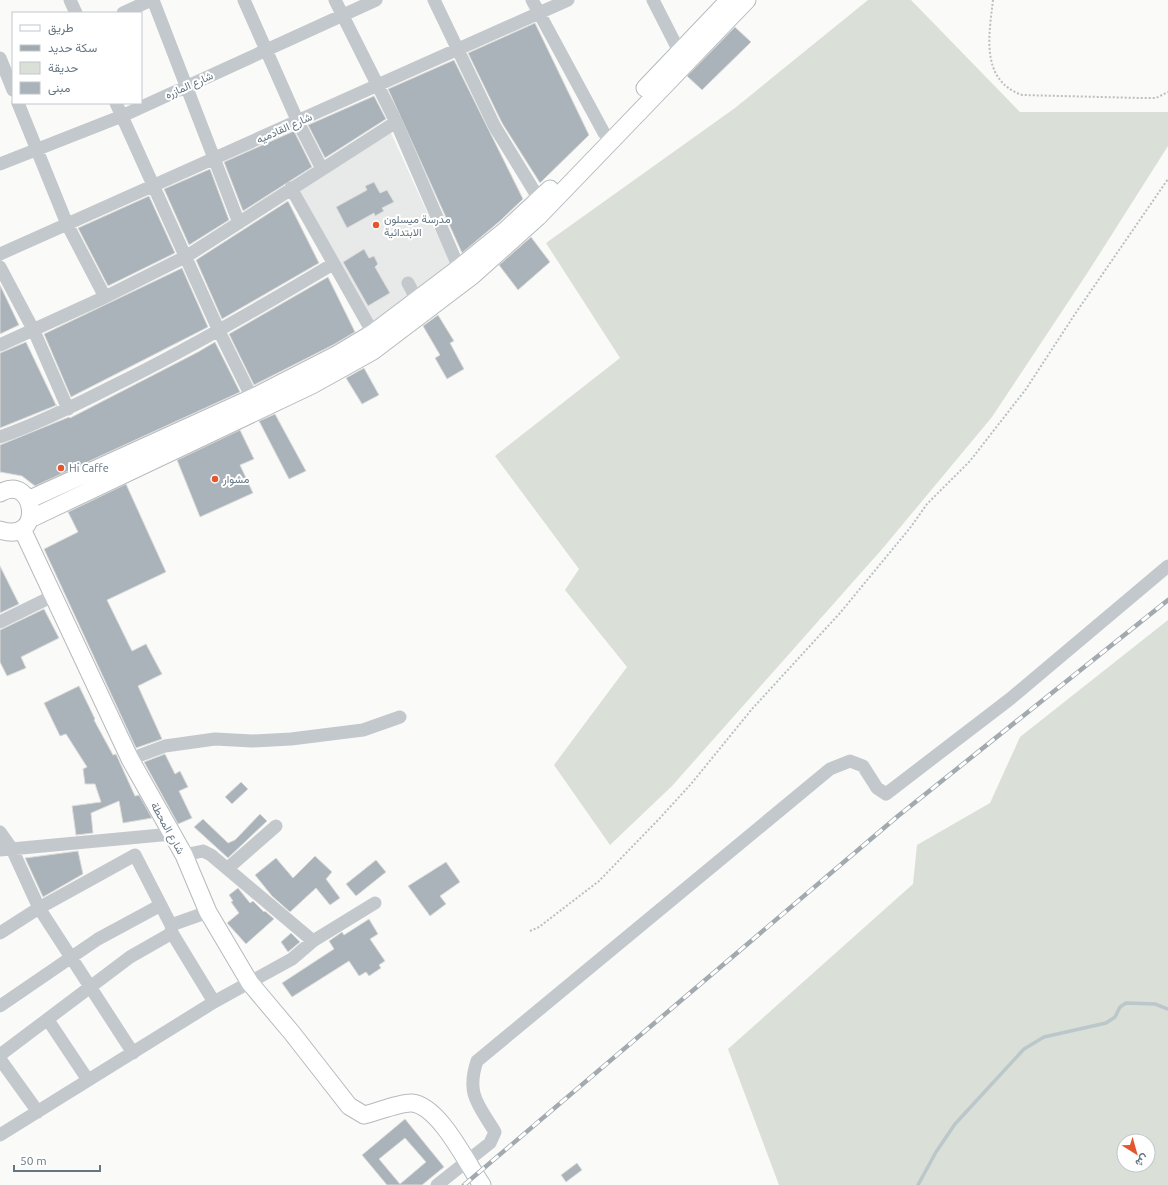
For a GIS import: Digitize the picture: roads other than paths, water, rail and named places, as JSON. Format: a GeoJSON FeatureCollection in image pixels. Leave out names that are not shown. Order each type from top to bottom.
{"type":"FeatureCollection","features":[{"type":"Feature","properties":{"kind":"main road"},"geometry":{"type":"LineString","coordinates":[[0,530],[7,532],[26,524],[312,385],[373,351],[472,276],[538,217],[681,58],[729,0]]}},
{"type":"Feature","properties":{"kind":"main road"},"geometry":{"type":"LineString","coordinates":[[1,490],[17,491],[28,500],[302,374],[373,333],[459,268],[507,229],[539,200],[604,133],[681,58],[747,0]]}},
{"type":"Feature","properties":{"kind":"main road","name":"شارع المحطة"},"geometry":{"type":"LineString","coordinates":[[28,500],[32,512],[26,524],[53,596],[130,758],[184,855],[208,912],[250,983],[292,1033],[349,1106],[364,1115],[411,1103],[420,1106],[445,1128],[456,1142],[466,1160]]}},
{"type":"Feature","properties":{"kind":"main road"},"geometry":{"type":"LineString","coordinates":[[466,1160],[482,1185]]}},
{"type":"Feature","properties":{"kind":"street"},"geometry":{"type":"LineString","coordinates":[[70,0],[76,12]]}},
{"type":"Feature","properties":{"kind":"street"},"geometry":{"type":"LineString","coordinates":[[125,12],[152,0],[239,223]]}},
{"type":"Feature","properties":{"kind":"street"},"geometry":{"type":"LineString","coordinates":[[244,0],[298,122],[322,169]]}},
{"type":"Feature","properties":{"kind":"street"},"geometry":{"type":"LineString","coordinates":[[335,0],[396,122],[459,268]]}},
{"type":"Feature","properties":{"kind":"street","name":"شارع المازره"},"geometry":{"type":"LineString","coordinates":[[0,164],[122,116],[376,0]]}},
{"type":"Feature","properties":{"kind":"street"},"geometry":{"type":"LineString","coordinates":[[434,0],[495,127],[539,200],[538,217]]}},
{"type":"Feature","properties":{"kind":"street"},"geometry":{"type":"LineString","coordinates":[[532,0],[538,14],[604,133]]}},
{"type":"Feature","properties":{"kind":"street","name":"شارع القادميه"},"geometry":{"type":"LineString","coordinates":[[0,254],[568,0]]}},
{"type":"Feature","properties":{"kind":"street"},"geometry":{"type":"LineString","coordinates":[[653,0],[681,58]]}},
{"type":"Feature","properties":{"kind":"street"},"geometry":{"type":"LineString","coordinates":[[4,64],[12,87]]}},
{"type":"Feature","properties":{"kind":"street"},"geometry":{"type":"LineString","coordinates":[[18,104],[67,224],[105,297]]}},
{"type":"Feature","properties":{"kind":"street"},"geometry":{"type":"LineString","coordinates":[[116,104],[187,256],[219,331],[252,398]]}},
{"type":"Feature","properties":{"kind":"street"},"geometry":{"type":"LineString","coordinates":[[0,345],[34,331],[187,256],[396,122]]}},
{"type":"Feature","properties":{"kind":"street"},"geometry":{"type":"LineString","coordinates":[[291,188],[373,333]]}},
{"type":"Feature","properties":{"kind":"street"},"geometry":{"type":"LineString","coordinates":[[0,437],[27,428],[68,409],[219,331],[333,264]]}},
{"type":"Feature","properties":{"kind":"street"},"geometry":{"type":"LineString","coordinates":[[0,267],[34,331],[68,409]]}},
{"type":"Feature","properties":{"kind":"street"},"geometry":{"type":"LineString","coordinates":[[408,283],[417,300]]}},
{"type":"Feature","properties":{"kind":"street"},"geometry":{"type":"LineString","coordinates":[[437,1185],[466,1160],[490,1143],[495,1132],[475,1099],[472,1076],[477,1061],[830,769],[850,761],[863,766],[877,788],[886,794],[1010,699],[1168,566]]}},
{"type":"Feature","properties":{"kind":"street"},"geometry":{"type":"LineString","coordinates":[[0,622],[53,596]]}},
{"type":"Feature","properties":{"kind":"street"},"geometry":{"type":"LineString","coordinates":[[130,758],[164,746],[215,739],[252,741],[291,739],[363,730],[400,717]]}},
{"type":"Feature","properties":{"kind":"street"},"geometry":{"type":"LineString","coordinates":[[228,868],[276,826]]}},
{"type":"Feature","properties":{"kind":"street"},"geometry":{"type":"LineString","coordinates":[[0,832],[6,849],[39,908],[133,1053]]}},
{"type":"Feature","properties":{"kind":"street"},"geometry":{"type":"LineString","coordinates":[[6,849],[172,834]]}},
{"type":"Feature","properties":{"kind":"street"},"geometry":{"type":"LineString","coordinates":[[184,855],[203,851],[211,855],[313,941]]}},
{"type":"Feature","properties":{"kind":"street"},"geometry":{"type":"LineString","coordinates":[[0,932],[39,908],[135,855],[172,929],[214,1002]]}},
{"type":"Feature","properties":{"kind":"street"},"geometry":{"type":"LineString","coordinates":[[0,1135],[214,1002],[292,959],[313,941],[375,903]]}},
{"type":"Feature","properties":{"kind":"street"},"geometry":{"type":"LineString","coordinates":[[0,1006],[98,939],[161,905]]}},
{"type":"Feature","properties":{"kind":"street"},"geometry":{"type":"LineString","coordinates":[[0,1055],[130,957],[172,929],[208,912]]}},
{"type":"Feature","properties":{"kind":"street"},"geometry":{"type":"LineString","coordinates":[[48,1020],[88,1080]]}},
{"type":"Feature","properties":{"kind":"street"},"geometry":{"type":"LineString","coordinates":[[0,1059],[38,1112]]}},
{"type":"Feature","properties":{"kind":"waterway"},"geometry":{"type":"LineString","coordinates":[[918,1185],[936,1152],[955,1124],[1024,1049],[1044,1037],[1106,1023],[1115,1017],[1120,1007],[1126,1003],[1155,1004],[1168,1009]]}},
{"type":"Feature","properties":{"kind":"railway"},"geometry":{"type":"LineString","coordinates":[[464,1185],[898,816],[1168,600]]}},
{"type":"Feature","properties":{"kind":"place","name":"مدرسة ميسلون الابتدائية"},"geometry":{"type":"Point","coordinates":[376,225]}},
{"type":"Feature","properties":{"kind":"place","name":"Hi Caffe"},"geometry":{"type":"Point","coordinates":[61,468]}},
{"type":"Feature","properties":{"kind":"place","name":"مشوار"},"geometry":{"type":"Point","coordinates":[215,479]}}]}
